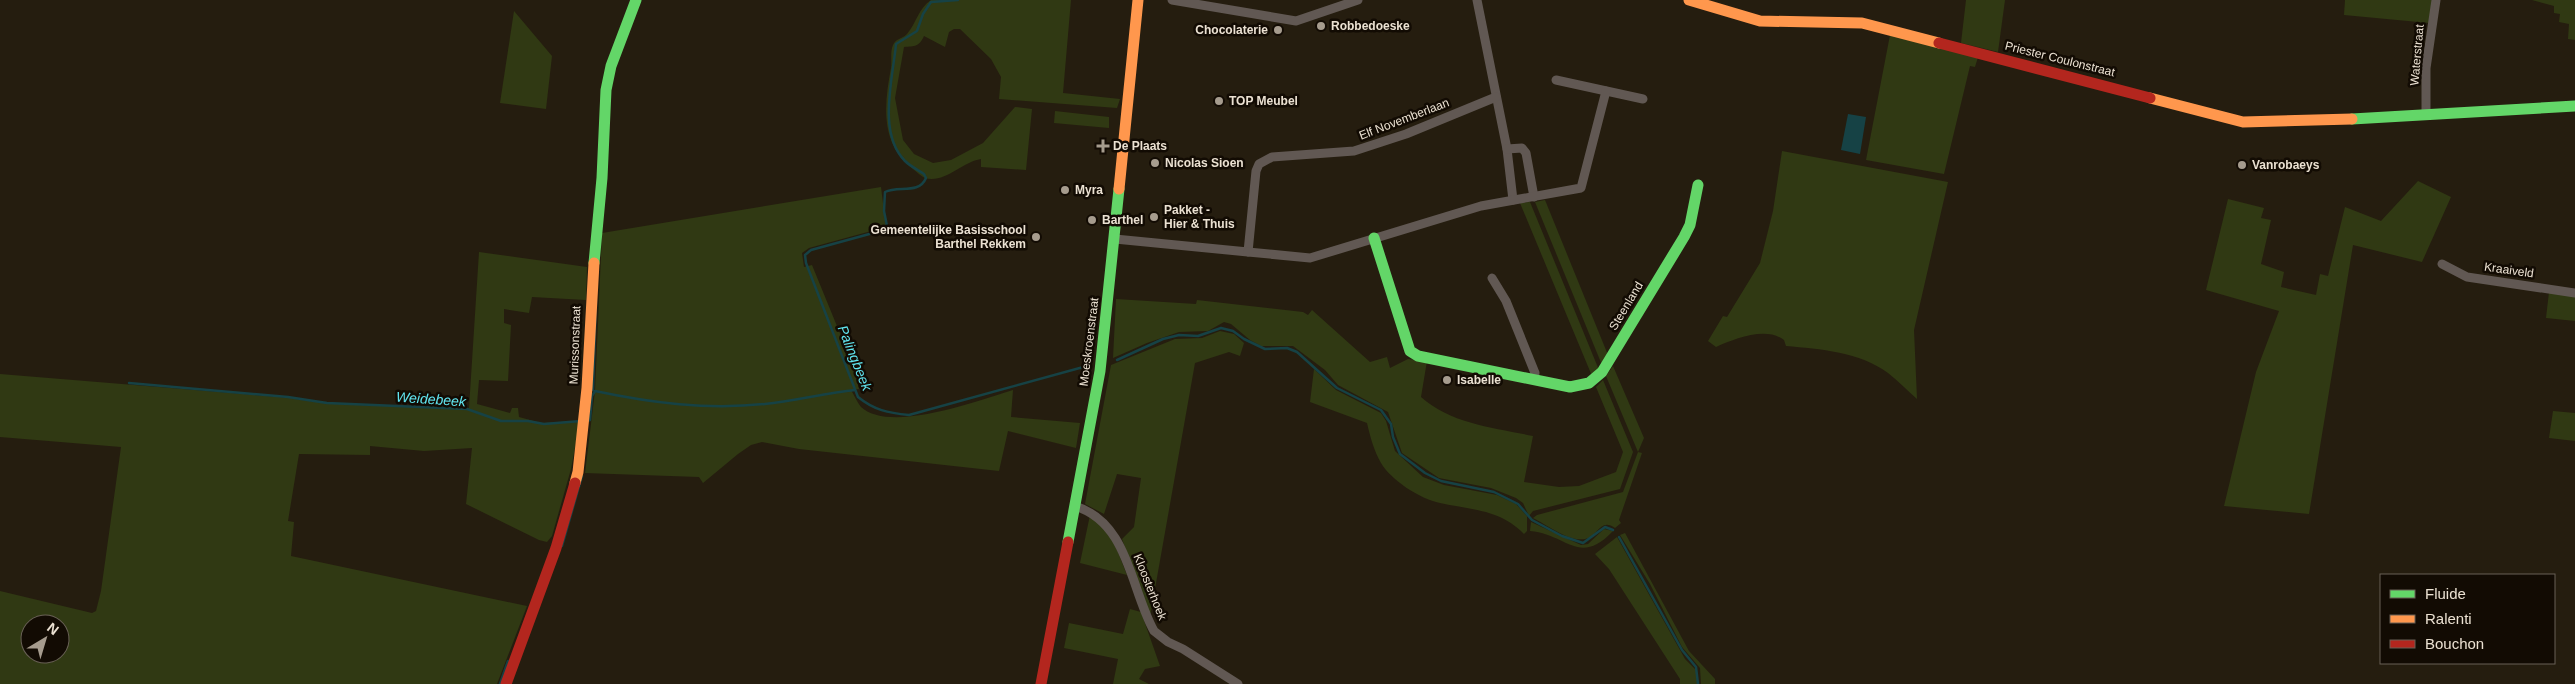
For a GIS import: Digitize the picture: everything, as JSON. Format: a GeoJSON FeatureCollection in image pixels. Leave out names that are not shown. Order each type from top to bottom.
{"type":"FeatureCollection","features":[{"type":"Feature","properties":{"kind":"street","name":"Murissonstraat"},"geometry":{"type":"LineString","coordinates":[[506,684],[556,548],[578,472],[587,388],[590,307],[602,178],[606,90],[611,66],[636,0]]}},
{"type":"Feature","properties":{"kind":"street","name":"Moeskroenstraat"},"geometry":{"type":"LineString","coordinates":[[1041,684],[1100,371],[1138,0]]}},
{"type":"Feature","properties":{"kind":"street"},"geometry":{"type":"LineString","coordinates":[[1172,0],[1296,21],[1358,0]]}},
{"type":"Feature","properties":{"kind":"street"},"geometry":{"type":"LineString","coordinates":[[1478,0],[1506,149],[1513,200]]}},
{"type":"Feature","properties":{"kind":"street","name":"Priester Coulonstraat"},"geometry":{"type":"LineString","coordinates":[[1689,0],[1760,21],[1862,23],[2243,122],[2386,118],[2461,111],[2575,106]]}},
{"type":"Feature","properties":{"kind":"street","name":"Waterstraat"},"geometry":{"type":"LineString","coordinates":[[2426,114],[2426,68],[2436,0]]}},
{"type":"Feature","properties":{"kind":"street"},"geometry":{"type":"LineString","coordinates":[[1556,80],[1642,99]]}},
{"type":"Feature","properties":{"kind":"street"},"geometry":{"type":"LineString","coordinates":[[1115,239],[1310,258],[1481,206],[1581,188],[1606,91]]}},
{"type":"Feature","properties":{"kind":"street","name":"Elf Novemberlaan"},"geometry":{"type":"LineString","coordinates":[[1248,252],[1256,171],[1265,160],[1272,157],[1354,151],[1406,134],[1496,97]]}},
{"type":"Feature","properties":{"kind":"street"},"geometry":{"type":"LineString","coordinates":[[1506,149],[1522,148],[1526,153],[1534,197]]}},
{"type":"Feature","properties":{"kind":"street","name":"Steenland"},"geometry":{"type":"LineString","coordinates":[[1374,238],[1410,351],[1418,356],[1570,387],[1580,387],[1589,383],[1602,372],[1684,237],[1690,225],[1698,185]]}},
{"type":"Feature","properties":{"kind":"street","name":"Kraaiveld"},"geometry":{"type":"LineString","coordinates":[[2442,264],[2467,276],[2575,293]]}},
{"type":"Feature","properties":{"kind":"street"},"geometry":{"type":"LineString","coordinates":[[1492,278],[1506,301],[1535,372],[1534,380]]}},
{"type":"Feature","properties":{"kind":"street","name":"Kloosterhoek"},"geometry":{"type":"LineString","coordinates":[[1075,506],[1098,516],[1114,533],[1154,631],[1168,642],[1183,649],[1238,684]]}},
{"type":"Feature","properties":{"kind":"green space"},"geometry":{"type":"Polygon","coordinates":[[[931,0],[1071,0],[1063,93],[1120,99],[1117,108],[999,99],[1001,77],[991,59],[960,29],[954,29],[949,32],[945,47],[924,36],[916,45],[904,47],[895,98],[903,140],[914,154],[933,163],[951,160],[983,143],[1015,107],[1032,109],[1026,170],[981,167],[981,159],[939,178],[925,178],[902,159],[895,148],[890,136],[886,110],[893,45],[907,34],[923,7],[931,0]]]}},
{"type":"Feature","properties":{"kind":"green space"},"geometry":{"type":"Polygon","coordinates":[[[1966,0],[2005,0],[1998,52],[1961,43],[1966,0]]]}},
{"type":"Feature","properties":{"kind":"green space"},"geometry":{"type":"Polygon","coordinates":[[[2345,0],[2432,0],[2429,23],[2344,15],[2345,0]]]}},
{"type":"Feature","properties":{"kind":"green space"},"geometry":{"type":"Polygon","coordinates":[[[2532,0],[2575,0],[2575,40],[2568,39],[2569,24],[2559,22],[2560,14],[2554,13],[2554,6],[2532,0]]]}},
{"type":"Feature","properties":{"kind":"green space"},"geometry":{"type":"Polygon","coordinates":[[[514,11],[552,56],[546,109],[500,103],[514,11]]]}},
{"type":"Feature","properties":{"kind":"green space"},"geometry":{"type":"Polygon","coordinates":[[[1890,35],[1978,57],[1975,67],[1970,66],[1944,174],[1866,160],[1890,35]]]}},
{"type":"Feature","properties":{"kind":"green space"},"geometry":{"type":"Polygon","coordinates":[[[1055,111],[1109,117],[1109,128],[1054,123],[1055,111]]]}},
{"type":"Feature","properties":{"kind":"green space"},"geometry":{"type":"Polygon","coordinates":[[[1782,151],[1948,182],[1914,330],[1917,399],[1888,373],[1865,360],[1852,356],[1826,350],[1786,346],[1784,340],[1768,334],[1750,335],[1716,347],[1708,341],[1723,316],[1727,317],[1760,263],[1773,211],[1782,151]]]}},
{"type":"Feature","properties":{"kind":"green space"},"geometry":{"type":"Polygon","coordinates":[[[2418,181],[2451,197],[2422,262],[2353,245],[2309,514],[2224,506],[2256,372],[2279,311],[2206,290],[2228,199],[2264,208],[2261,218],[2271,220],[2261,264],[2284,272],[2281,287],[2316,295],[2320,274],[2328,276],[2345,207],[2381,221],[2418,181]]]}},
{"type":"Feature","properties":{"kind":"green space"},"geometry":{"type":"Polygon","coordinates":[[[881,187],[886,227],[809,248],[802,253],[804,267],[812,265],[857,375],[859,389],[851,390],[861,407],[875,414],[892,417],[913,416],[958,407],[1013,390],[1011,417],[1080,423],[1076,448],[1008,431],[999,471],[799,449],[762,442],[751,445],[738,454],[703,483],[699,477],[585,473],[595,391],[602,233],[881,187]]]}},
{"type":"Feature","properties":{"kind":"green space"},"geometry":{"type":"Polygon","coordinates":[[[1545,200],[1608,355],[1602,365],[1535,202],[1545,200]]]}},
{"type":"Feature","properties":{"kind":"green space"},"geometry":{"type":"Polygon","coordinates":[[[1530,202],[1599,370],[1592,376],[1520,203],[1530,202]]]}},
{"type":"Feature","properties":{"kind":"green space"},"geometry":{"type":"Polygon","coordinates":[[[479,252],[587,267],[586,300],[532,297],[529,313],[504,309],[504,323],[511,325],[508,381],[479,380],[477,404],[510,413],[512,408],[518,408],[519,417],[541,423],[580,421],[571,469],[552,536],[547,542],[539,540],[466,504],[472,448],[424,451],[370,446],[370,455],[299,454],[288,521],[294,522],[291,556],[527,606],[497,684],[0,684],[0,591],[92,613],[96,611],[101,591],[121,447],[0,437],[0,374],[291,398],[335,404],[469,408],[479,252]]]}},
{"type":"Feature","properties":{"kind":"green space"},"geometry":{"type":"Polygon","coordinates":[[[2549,292],[2575,296],[2575,321],[2546,318],[2549,292]]]}},
{"type":"Feature","properties":{"kind":"green space"},"geometry":{"type":"Polygon","coordinates":[[[1116,299],[1196,304],[1197,300],[1303,312],[1308,315],[1312,310],[1370,362],[1387,357],[1390,368],[1408,359],[1427,361],[1421,397],[1433,406],[1474,424],[1533,436],[1524,482],[1559,487],[1579,486],[1616,472],[1623,452],[1596,387],[1603,380],[1633,452],[1620,489],[1533,511],[1529,516],[1523,503],[1516,498],[1491,488],[1439,478],[1402,453],[1388,412],[1338,385],[1325,370],[1293,346],[1261,346],[1250,340],[1231,324],[1224,322],[1208,331],[1179,332],[1113,358],[1116,299]]]}},
{"type":"Feature","properties":{"kind":"green space"},"geometry":{"type":"Polygon","coordinates":[[[1220,331],[1234,334],[1244,343],[1240,356],[1229,352],[1195,363],[1150,617],[1122,539],[1134,527],[1141,478],[1117,474],[1104,514],[1085,504],[1111,365],[1175,339],[1202,338],[1220,331]]]}},
{"type":"Feature","properties":{"kind":"green space"},"geometry":{"type":"Polygon","coordinates":[[[1613,366],[1644,438],[1638,452],[1606,376],[1613,366]]]}},
{"type":"Feature","properties":{"kind":"green space"},"geometry":{"type":"Polygon","coordinates":[[[1314,369],[1336,390],[1381,413],[1386,421],[1395,451],[1423,477],[1444,485],[1497,495],[1516,504],[1527,516],[1527,531],[1524,534],[1515,526],[1495,515],[1432,501],[1415,493],[1399,482],[1381,463],[1374,448],[1367,423],[1310,402],[1314,369]]]}},
{"type":"Feature","properties":{"kind":"green space"},"geometry":{"type":"Polygon","coordinates":[[[2553,411],[2575,413],[2575,441],[2549,438],[2553,411]]]}},
{"type":"Feature","properties":{"kind":"green space"},"geometry":{"type":"Polygon","coordinates":[[[1638,452],[1642,453],[1619,520],[1621,523],[1615,528],[1610,525],[1602,526],[1589,538],[1579,539],[1565,536],[1533,518],[1537,515],[1623,492],[1638,452]]]}},
{"type":"Feature","properties":{"kind":"green space"},"geometry":{"type":"Polygon","coordinates":[[[1090,515],[1109,533],[1127,575],[1080,563],[1090,515]]]}},
{"type":"Feature","properties":{"kind":"green space"},"geometry":{"type":"Polygon","coordinates":[[[1531,522],[1581,545],[1588,544],[1604,529],[1613,531],[1591,547],[1582,548],[1543,533],[1530,531],[1531,522]]]}},
{"type":"Feature","properties":{"kind":"green space"},"geometry":{"type":"Polygon","coordinates":[[[1625,533],[1689,651],[1715,679],[1715,684],[1701,684],[1700,668],[1682,647],[1650,584],[1620,535],[1625,533]]]}},
{"type":"Feature","properties":{"kind":"green space"},"geometry":{"type":"Polygon","coordinates":[[[1617,537],[1685,659],[1697,671],[1697,684],[1680,684],[1680,679],[1609,569],[1595,554],[1617,537]]]}},
{"type":"Feature","properties":{"kind":"green space"},"geometry":{"type":"Polygon","coordinates":[[[1130,609],[1141,612],[1160,666],[1145,669],[1139,679],[1149,684],[1113,684],[1118,659],[1064,648],[1069,623],[1123,634],[1130,609]]]}},
{"type":"Feature","properties":{"kind":"water"},"geometry":{"type":"Polygon","coordinates":[[[1848,114],[1866,117],[1860,154],[1841,150],[1848,114]]]}},
{"type":"Feature","properties":{"kind":"waterway","name":"Palingbeek"},"geometry":{"type":"LineString","coordinates":[[958,0],[931,2],[923,14],[917,31],[896,44],[889,105],[891,136],[896,149],[905,161],[924,174],[926,178],[923,183],[913,188],[885,192],[884,211],[887,226],[884,230],[811,250],[805,255],[806,263],[858,397],[882,410],[909,415],[1087,366]]}},
{"type":"Feature","properties":{"kind":"waterway"},"geometry":{"type":"LineString","coordinates":[[593,390],[596,300]]}},
{"type":"Feature","properties":{"kind":"waterway","name":"Palingbeek"},"geometry":{"type":"LineString","coordinates":[[1117,360],[1163,339],[1179,335],[1198,336],[1221,328],[1233,331],[1244,339],[1265,349],[1287,348],[1297,352],[1337,388],[1381,410],[1391,424],[1393,437],[1400,454],[1425,473],[1441,481],[1494,492],[1518,504],[1532,520],[1562,536],[1583,543],[1605,527],[1613,530]]}},
{"type":"Feature","properties":{"kind":"waterway","name":"Weidebeek"},"geometry":{"type":"LineString","coordinates":[[129,383],[288,397],[327,403],[467,409],[501,421],[528,421],[544,424],[581,421]]}},
{"type":"Feature","properties":{"kind":"waterway","name":"Weidebeek"},"geometry":{"type":"LineString","coordinates":[[587,421],[590,420],[592,396],[595,391],[658,402],[700,406],[743,406],[776,403],[855,390]]}},
{"type":"Feature","properties":{"kind":"waterway"},"geometry":{"type":"LineString","coordinates":[[562,546],[582,476]]}},
{"type":"Feature","properties":{"kind":"waterway"},"geometry":{"type":"LineString","coordinates":[[1619,537],[1682,650],[1696,667],[1698,684]]}},
{"type":"Feature","properties":{"kind":"waterway"},"geometry":{"type":"LineString","coordinates":[[500,684],[508,661]]}},
{"type":"Feature","properties":{"kind":"traffic: fast"},"geometry":{"type":"LineString","coordinates":[[594,263],[602,178],[606,90],[611,66],[636,0]]}},
{"type":"Feature","properties":{"kind":"traffic: fast"},"geometry":{"type":"LineString","coordinates":[[2352,119],[2575,106]]}},
{"type":"Feature","properties":{"kind":"traffic: fast"},"geometry":{"type":"LineString","coordinates":[[1374,238],[1410,351],[1418,356],[1570,387],[1589,383],[1602,372],[1684,237],[1690,225],[1698,185]]}},
{"type":"Feature","properties":{"kind":"traffic: fast"},"geometry":{"type":"LineString","coordinates":[[1068,542],[1100,371],[1119,189]]}},
{"type":"Feature","properties":{"kind":"traffic: slow"},"geometry":{"type":"LineString","coordinates":[[1119,189],[1138,0]]}},
{"type":"Feature","properties":{"kind":"traffic: slow"},"geometry":{"type":"LineString","coordinates":[[1689,0],[1760,21],[1862,23],[1939,43]]}},
{"type":"Feature","properties":{"kind":"traffic: slow"},"geometry":{"type":"LineString","coordinates":[[2150,98],[2243,122],[2352,119]]}},
{"type":"Feature","properties":{"kind":"traffic: slow"},"geometry":{"type":"LineString","coordinates":[[575,483],[578,472],[587,388],[594,263]]}},
{"type":"Feature","properties":{"kind":"traffic: jam"},"geometry":{"type":"LineString","coordinates":[[1939,43],[2150,98]]}},
{"type":"Feature","properties":{"kind":"traffic: jam"},"geometry":{"type":"LineString","coordinates":[[506,684],[556,548],[575,483]]}},
{"type":"Feature","properties":{"kind":"traffic: jam"},"geometry":{"type":"LineString","coordinates":[[1041,684],[1068,542]]}},
{"type":"Feature","properties":{"kind":"place","name":"Robbedoeske"},"geometry":{"type":"Point","coordinates":[1321,26]}},
{"type":"Feature","properties":{"kind":"place","name":"Chocolaterie"},"geometry":{"type":"Point","coordinates":[1278,30]}},
{"type":"Feature","properties":{"kind":"place","name":"TOP Meubel"},"geometry":{"type":"Point","coordinates":[1219,101]}},
{"type":"Feature","properties":{"kind":"place","name":"De Plaats"},"geometry":{"type":"Point","coordinates":[1103,146]}},
{"type":"Feature","properties":{"kind":"place","name":"Nicolas Sioen"},"geometry":{"type":"Point","coordinates":[1155,163]}},
{"type":"Feature","properties":{"kind":"place","name":"Vanrobaeys"},"geometry":{"type":"Point","coordinates":[2242,165]}},
{"type":"Feature","properties":{"kind":"place","name":"Myra"},"geometry":{"type":"Point","coordinates":[1065,190]}},
{"type":"Feature","properties":{"kind":"place","name":"Pakket - Hier & Thuis"},"geometry":{"type":"Point","coordinates":[1154,217]}},
{"type":"Feature","properties":{"kind":"place","name":"Barthel"},"geometry":{"type":"Point","coordinates":[1092,220]}},
{"type":"Feature","properties":{"kind":"place","name":"Gemeentelijke Basisschool Barthel Rekkem"},"geometry":{"type":"Point","coordinates":[1036,237]}},
{"type":"Feature","properties":{"kind":"place","name":"Isabelle"},"geometry":{"type":"Point","coordinates":[1447,380]}}]}
